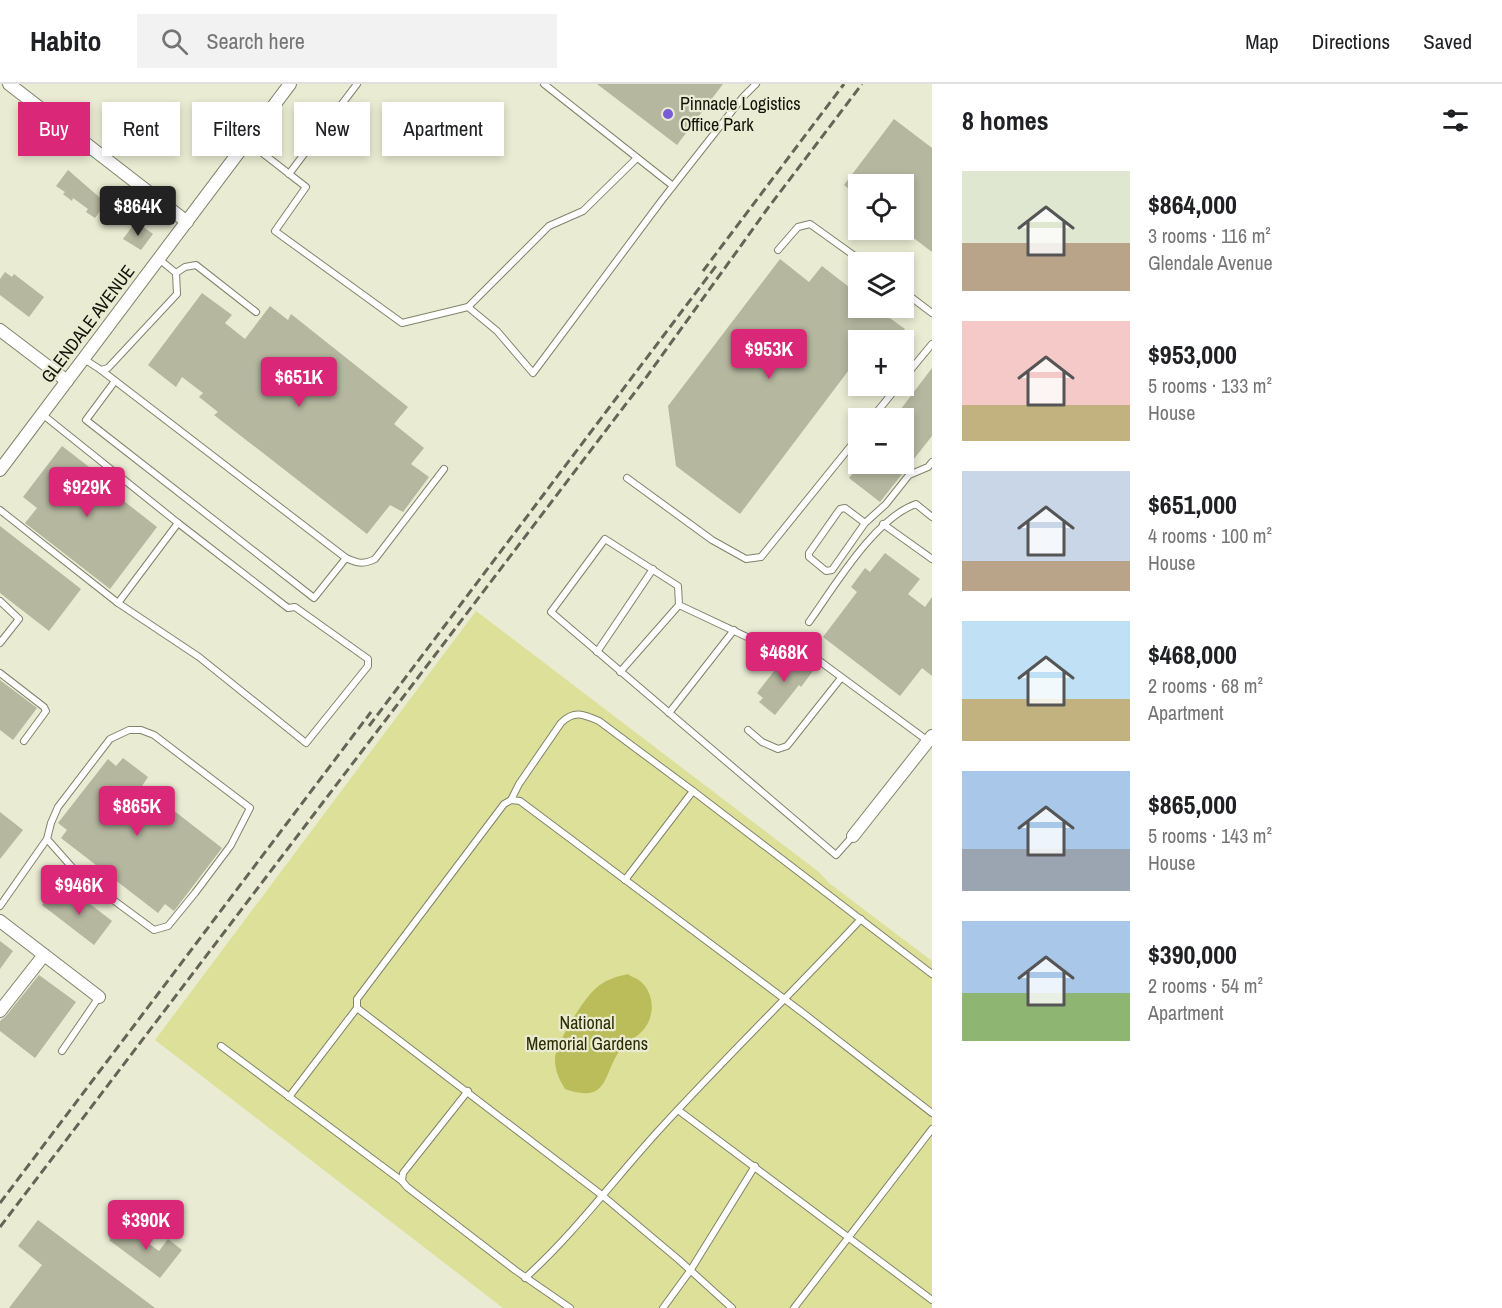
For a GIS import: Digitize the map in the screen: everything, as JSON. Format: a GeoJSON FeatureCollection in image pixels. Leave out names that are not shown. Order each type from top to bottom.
{"type":"FeatureCollection","features":[{"type":"Feature","properties":{"kind":"street"},"geometry":{"type":"LineString","coordinates":[[9,84],[187,222]]}},
{"type":"Feature","properties":{"kind":"street","name":"GLENDALE AVENUE"},"geometry":{"type":"LineString","coordinates":[[276,102],[288,85]]}},
{"type":"Feature","properties":{"kind":"street","name":"GLENDALE AVENUE"},"geometry":{"type":"LineString","coordinates":[[0,470],[236,156]]}},
{"type":"Feature","properties":{"kind":"street"},"geometry":{"type":"LineString","coordinates":[[0,330],[67,381]]}},
{"type":"Feature","properties":{"kind":"street"},"geometry":{"type":"LineString","coordinates":[[853,836],[930,739]]}},
{"type":"Feature","properties":{"kind":"street"},"geometry":{"type":"LineString","coordinates":[[0,921],[99,997]]}},
{"type":"Feature","properties":{"kind":"street"},"geometry":{"type":"LineString","coordinates":[[0,1011],[44,955]]}},
{"type":"Feature","properties":{"kind":"lane"},"geometry":{"type":"LineString","coordinates":[[290,174],[357,84]]}},
{"type":"Feature","properties":{"kind":"lane"},"geometry":{"type":"LineString","coordinates":[[544,84],[672,186]]}},
{"type":"Feature","properties":{"kind":"lane"},"geometry":{"type":"LineString","coordinates":[[468,307],[497,331],[533,373],[672,186],[756,84]]}},
{"type":"Feature","properties":{"kind":"lane"},"geometry":{"type":"LineString","coordinates":[[267,156],[306,187],[274,231],[402,323],[468,307],[549,226],[583,211],[637,158]]}},
{"type":"Feature","properties":{"kind":"lane"},"geometry":{"type":"LineString","coordinates":[[778,250],[798,227],[810,224],[849,252]]}},
{"type":"Feature","properties":{"kind":"lane"},"geometry":{"type":"LineString","coordinates":[[101,370],[108,368],[177,294],[176,273],[159,259]]}},
{"type":"Feature","properties":{"kind":"lane"},"geometry":{"type":"LineString","coordinates":[[176,273],[184,267],[196,265],[256,312]]}},
{"type":"Feature","properties":{"kind":"lane"},"geometry":{"type":"LineString","coordinates":[[914,299],[932,313]]}},
{"type":"Feature","properties":{"kind":"lane"},"geometry":{"type":"LineString","coordinates":[[914,366],[932,344]]}},
{"type":"Feature","properties":{"kind":"lane"},"geometry":{"type":"LineString","coordinates":[[84,359],[346,558],[358,564],[366,564],[375,560],[444,469]]}},
{"type":"Feature","properties":{"kind":"lane"},"geometry":{"type":"LineString","coordinates":[[115,381],[86,420],[314,598],[346,558]]}},
{"type":"Feature","properties":{"kind":"lane"},"geometry":{"type":"LineString","coordinates":[[880,408],[890,396]]}},
{"type":"Feature","properties":{"kind":"lane"},"geometry":{"type":"LineString","coordinates":[[0,510],[118,603],[199,657],[306,743],[368,666],[369,659],[295,606],[288,608],[42,414]]}},
{"type":"Feature","properties":{"kind":"lane"},"geometry":{"type":"LineString","coordinates":[[627,478],[712,540],[746,559],[761,558],[848,449]]}},
{"type":"Feature","properties":{"kind":"lane"},"geometry":{"type":"LineString","coordinates":[[866,524],[844,508],[840,509],[809,553],[809,557],[826,571],[832,570],[866,524],[886,504],[909,475],[928,467],[932,462]]}},
{"type":"Feature","properties":{"kind":"lane"},"geometry":{"type":"LineString","coordinates":[[809,622],[876,530],[883,524],[916,504],[932,517]]}},
{"type":"Feature","properties":{"kind":"lane"},"geometry":{"type":"LineString","coordinates":[[118,603],[178,523]]}},
{"type":"Feature","properties":{"kind":"lane"},"geometry":{"type":"LineString","coordinates":[[883,524],[932,559]]}},
{"type":"Feature","properties":{"kind":"lane"},"geometry":{"type":"LineString","coordinates":[[621,672],[679,605],[678,586],[604,539],[551,612],[597,652],[836,855],[853,836]]}},
{"type":"Feature","properties":{"kind":"lane"},"geometry":{"type":"LineString","coordinates":[[597,652],[653,569]]}},
{"type":"Feature","properties":{"kind":"lane"},"geometry":{"type":"LineString","coordinates":[[0,601],[19,619],[0,643]]}},
{"type":"Feature","properties":{"kind":"lane"},"geometry":{"type":"LineString","coordinates":[[679,605],[764,645]]}},
{"type":"Feature","properties":{"kind":"lane"},"geometry":{"type":"LineString","coordinates":[[669,713],[735,630]]}},
{"type":"Feature","properties":{"kind":"lane"},"geometry":{"type":"LineString","coordinates":[[750,663],[764,645],[774,637],[787,637],[841,678],[930,739]]}},
{"type":"Feature","properties":{"kind":"lane"},"geometry":{"type":"LineString","coordinates":[[0,673],[44,707],[46,711],[24,741]]}},
{"type":"Feature","properties":{"kind":"lane"},"geometry":{"type":"LineString","coordinates":[[748,730],[762,742],[778,749],[787,746],[841,678]]}},
{"type":"Feature","properties":{"kind":"lane"},"geometry":{"type":"LineString","coordinates":[[289,1097],[357,1008],[357,999],[504,804],[511,800],[519,784],[569,715],[583,714],[599,721],[932,974]]}},
{"type":"Feature","properties":{"kind":"lane"},"geometry":{"type":"LineString","coordinates":[[0,906],[47,839],[58,807],[110,740],[129,730],[141,730],[154,735],[250,808],[231,845],[195,893],[168,926],[153,930],[78,874],[47,839]]}},
{"type":"Feature","properties":{"kind":"lane"},"geometry":{"type":"LineString","coordinates":[[625,880],[693,791]]}},
{"type":"Feature","properties":{"kind":"lane"},"geometry":{"type":"LineString","coordinates":[[511,800],[520,801],[932,1113]]}},
{"type":"Feature","properties":{"kind":"lane"},"geometry":{"type":"LineString","coordinates":[[525,1278],[603,1196],[678,1110],[861,919]]}},
{"type":"Feature","properties":{"kind":"lane"},"geometry":{"type":"LineString","coordinates":[[62,1050],[90,1014],[99,997]]}},
{"type":"Feature","properties":{"kind":"lane"},"geometry":{"type":"LineString","coordinates":[[357,1008],[603,1196],[732,1308]]}},
{"type":"Feature","properties":{"kind":"lane"},"geometry":{"type":"LineString","coordinates":[[221,1046],[402,1181],[525,1278],[570,1308]]}},
{"type":"Feature","properties":{"kind":"lane"},"geometry":{"type":"LineString","coordinates":[[402,1181],[403,1173],[468,1091]]}},
{"type":"Feature","properties":{"kind":"lane"},"geometry":{"type":"LineString","coordinates":[[678,1110],[929,1298],[932,1288]]}},
{"type":"Feature","properties":{"kind":"lane"},"geometry":{"type":"LineString","coordinates":[[794,1308],[932,1129]]}},
{"type":"Feature","properties":{"kind":"lane"},"geometry":{"type":"LineString","coordinates":[[663,1308],[690,1271],[755,1166]]}},
{"type":"Feature","properties":{"kind":"green space","name":"National Memorial Gardens"},"geometry":{"type":"Polygon","coordinates":[[[476,611],[932,961],[932,1308],[503,1308],[155,1040],[476,611]]]}},
{"type":"Feature","properties":{"kind":"shaded area"},"geometry":{"type":"Polygon","coordinates":[[[628,974],[640,981],[649,994],[652,1008],[648,1023],[644,1030],[620,1050],[602,1085],[597,1090],[590,1093],[579,1093],[565,1089],[558,1075],[555,1059],[564,1034],[594,990],[610,979],[628,974]]]}},
{"type":"Feature","properties":{"kind":"building","name":"Pinnacle Logistics Office Park"},"geometry":{"type":"Polygon","coordinates":[[[597,84],[723,84],[677,145],[597,84]]]}},
{"type":"Feature","properties":{"kind":"building"},"geometry":{"type":"Polygon","coordinates":[[[894,119],[932,148],[932,252],[914,238],[914,174],[852,174],[894,119]]]}},
{"type":"Feature","properties":{"kind":"building"},"geometry":{"type":"Polygon","coordinates":[[[68,170],[106,203],[95,218],[86,212],[88,209],[73,198],[72,201],[56,186],[68,170]]]}},
{"type":"Feature","properties":{"kind":"building"},"geometry":{"type":"Polygon","coordinates":[[[134,224],[140,228],[142,226],[153,234],[141,250],[123,239],[134,224]]]}},
{"type":"Feature","properties":{"kind":"building"},"geometry":{"type":"Polygon","coordinates":[[[780,259],[809,282],[822,266],[848,286],[848,318],[890,318],[905,329],[848,330],[848,371],[740,514],[676,466],[668,406],[780,259]]]}},
{"type":"Feature","properties":{"kind":"building"},"geometry":{"type":"Polygon","coordinates":[[[5,272],[12,277],[14,274],[44,297],[29,317],[0,295],[0,279],[5,272]]]}},
{"type":"Feature","properties":{"kind":"building"},"geometry":{"type":"Polygon","coordinates":[[[202,293],[232,315],[225,323],[245,339],[270,306],[288,320],[291,314],[408,407],[394,424],[424,448],[411,464],[429,477],[403,512],[390,505],[367,534],[214,415],[218,412],[199,397],[203,393],[182,377],[176,387],[148,365],[202,293]]]}},
{"type":"Feature","properties":{"kind":"building"},"geometry":{"type":"Polygon","coordinates":[[[932,368],[932,436],[914,459],[914,408],[902,408],[911,396],[914,396],[914,392],[932,368]]]}},
{"type":"Feature","properties":{"kind":"building"},"geometry":{"type":"Polygon","coordinates":[[[62,446],[124,494],[120,498],[157,527],[110,589],[25,523],[37,508],[23,497],[62,446]]]}},
{"type":"Feature","properties":{"kind":"building"},"geometry":{"type":"Polygon","coordinates":[[[852,474],[902,474],[880,502],[849,478],[852,474]]]}},
{"type":"Feature","properties":{"kind":"building"},"geometry":{"type":"Polygon","coordinates":[[[0,526],[81,589],[49,631],[0,593],[0,526]]]}},
{"type":"Feature","properties":{"kind":"building"},"geometry":{"type":"Polygon","coordinates":[[[885,553],[920,579],[908,594],[925,607],[932,597],[932,676],[922,668],[900,696],[823,637],[857,592],[851,587],[865,568],[870,572],[885,553]]]}},
{"type":"Feature","properties":{"kind":"building"},"geometry":{"type":"Polygon","coordinates":[[[789,652],[813,671],[775,715],[759,702],[763,698],[757,693],[789,652]]]}},
{"type":"Feature","properties":{"kind":"building"},"geometry":{"type":"Polygon","coordinates":[[[0,680],[37,708],[13,740],[0,730],[0,680]]]}},
{"type":"Feature","properties":{"kind":"building"},"geometry":{"type":"Polygon","coordinates":[[[123,758],[148,777],[142,786],[222,848],[174,911],[165,904],[158,913],[61,838],[67,830],[58,823],[108,759],[116,766],[123,758]]]}},
{"type":"Feature","properties":{"kind":"building"},"geometry":{"type":"Polygon","coordinates":[[[0,812],[23,830],[0,859],[0,812]]]}},
{"type":"Feature","properties":{"kind":"building"},"geometry":{"type":"Polygon","coordinates":[[[53,890],[74,905],[81,897],[112,921],[94,945],[42,905],[53,890]]]}},
{"type":"Feature","properties":{"kind":"building"},"geometry":{"type":"Polygon","coordinates":[[[0,941],[13,951],[0,969],[0,941]]]}},
{"type":"Feature","properties":{"kind":"building"},"geometry":{"type":"Polygon","coordinates":[[[39,975],[76,1002],[35,1058],[0,1031],[0,1021],[39,975]]]}},
{"type":"Feature","properties":{"kind":"building"},"geometry":{"type":"Polygon","coordinates":[[[38,1220],[155,1308],[9,1308],[42,1265],[18,1246],[38,1220]]]}},
{"type":"Feature","properties":{"kind":"building"},"geometry":{"type":"Polygon","coordinates":[[[122,1224],[159,1251],[168,1239],[182,1250],[160,1278],[109,1240],[122,1224]]]}},
{"type":"Feature","properties":{"kind":"railway"},"geometry":{"type":"LineString","coordinates":[[703,271],[844,84]]}},
{"type":"Feature","properties":{"kind":"railway"},"geometry":{"type":"LineString","coordinates":[[0,1227],[645,379],[768,208],[862,84]]}},
{"type":"Feature","properties":{"kind":"railway"},"geometry":{"type":"LineString","coordinates":[[369,726],[716,266]]}},
{"type":"Feature","properties":{"kind":"railway"},"geometry":{"type":"LineString","coordinates":[[0,1203],[371,712]]}},
{"type":"Feature","properties":{"kind":"place","name":"Pinnacle Logistics Office Park"},"geometry":{"type":"Point","coordinates":[668,114]}}]}
